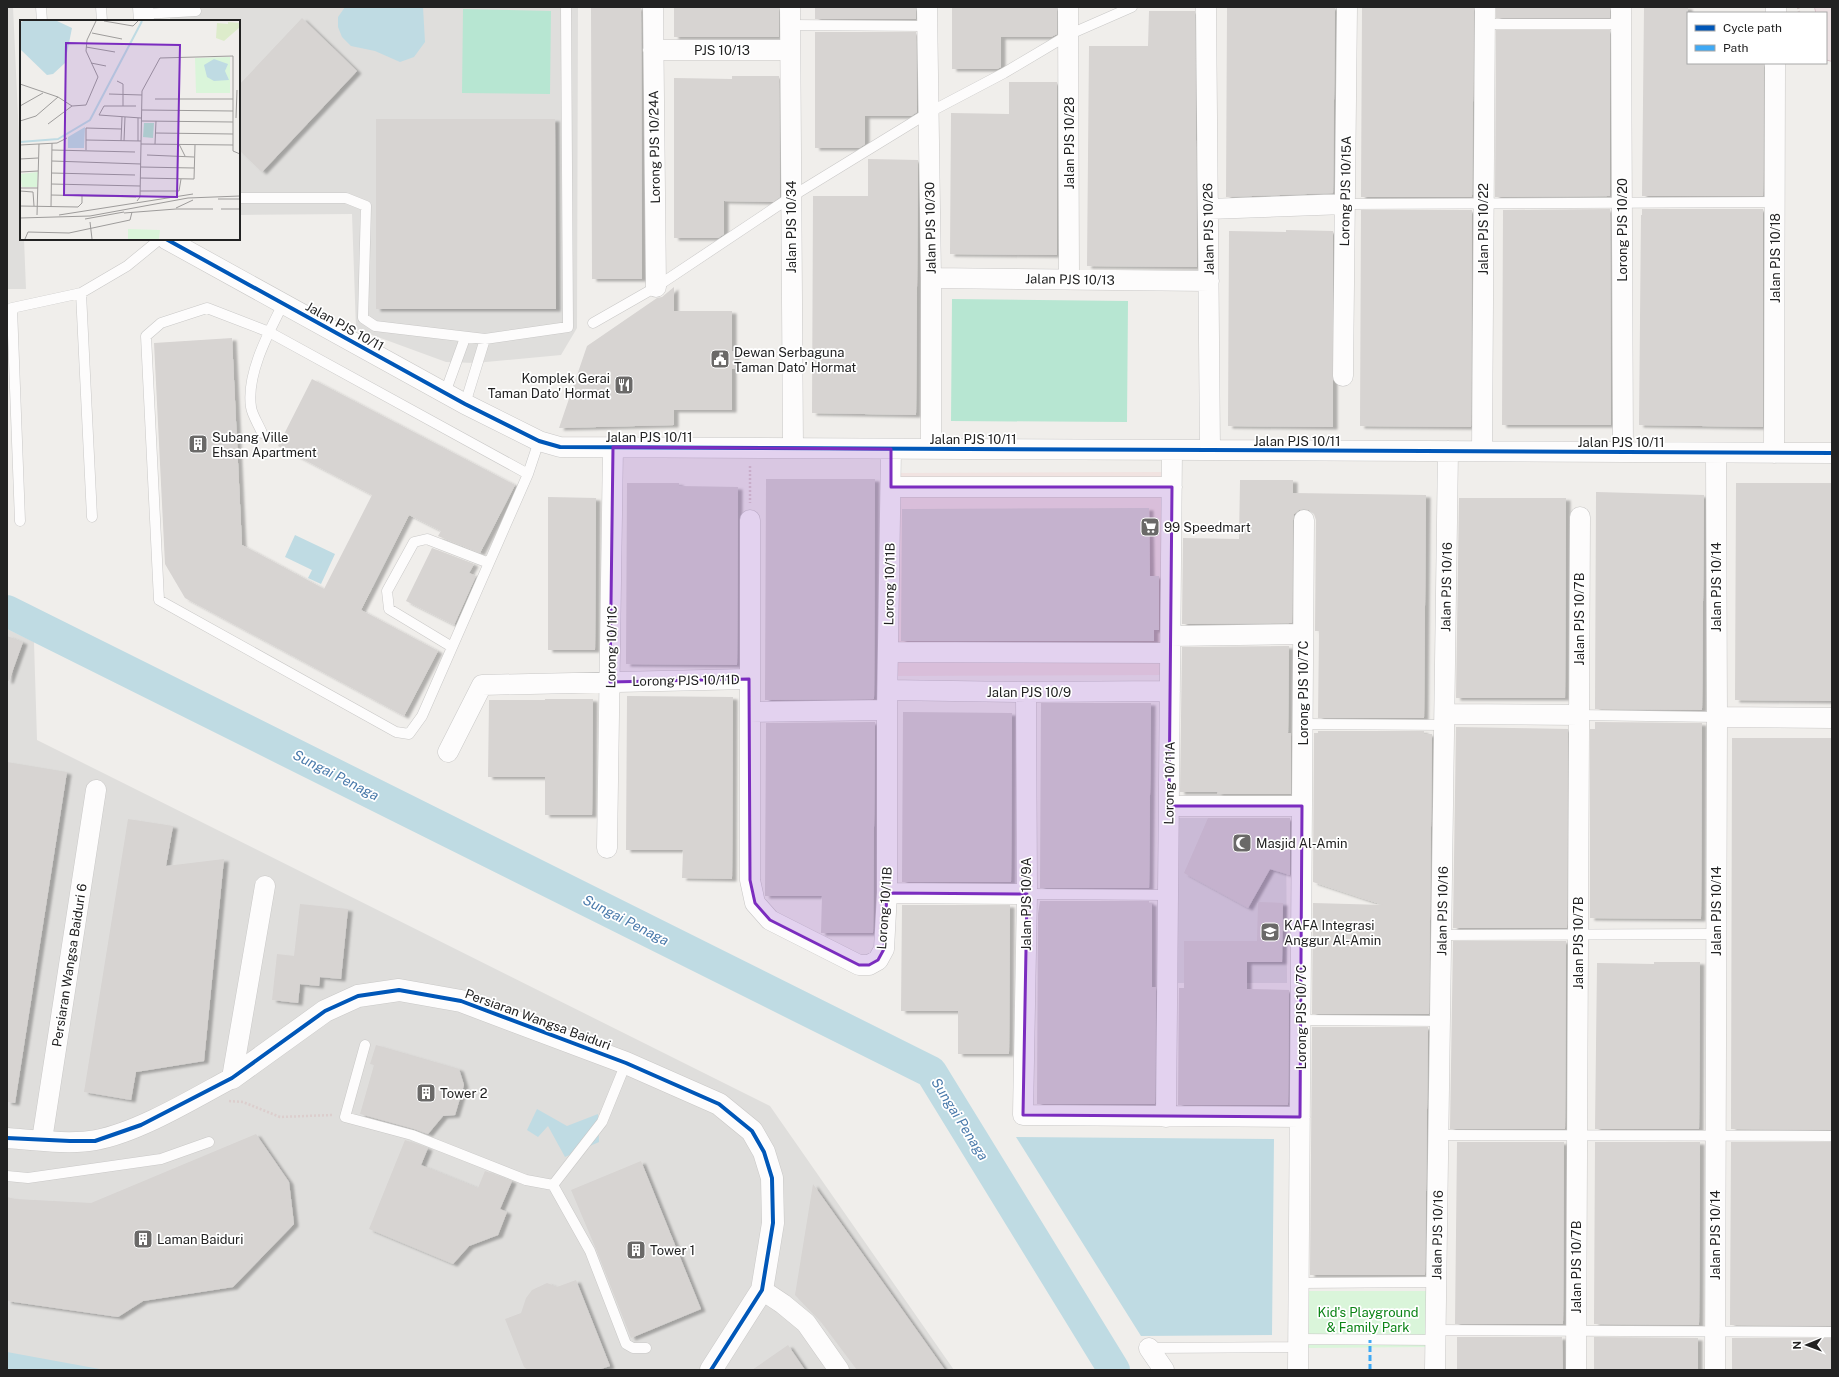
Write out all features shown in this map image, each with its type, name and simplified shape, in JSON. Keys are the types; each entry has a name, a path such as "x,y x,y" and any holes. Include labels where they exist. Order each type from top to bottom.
{"highway":[{"path":"1827,14 1832,50"}],"street":[{"name":"Lorong PJS 10/24A","path":"653,7 656,287"},
{"name":"Jalan PJS 10/28","path":"1068,7 1069,278"},
{"name":"Jalan PJS 10/26","path":"1206,7 1210,450"},
{"name":"Lorong PJS 10/15A","path":"1343,376 1347,7"},
{"name":"Lorong PJS 10/20","path":"1621,15 1623,452"},
{"name":"Jalan PJS 10/34","path":"790,16 793,448"},
{"name":"Jalan PJS 10/22","path":"1482,451 1485,16"},
{"name":"Jalan PJS 10/30","path":"927,17 931,278 930,449"},
{"name":"PJS 10/13","path":"653,50 790,50"},
{"name":"Jalan PJS 10/18","path":"1774,453 1775,64"},
{"path":"1208,209 1345,204"},
{"name":"Jalan PJS 10/11","path":"168,240 464,404 539,441 560,447 1832,453"},
{"name":"Jalan PJS 10/13","path":"931,278 1069,278 1209,281"},
{"name":"Lorong 10/11C","path":"608,848 614,447"},
{"name":"Lorong 10/11B","path":"750,520 750,880 755,904 770,920 859,965 869,965 878,960 884,949 887,893 887,710 891,449"},
{"name":"Lorong 10/11A","path":"1166,1116 1172,450"},
{"name":"Jalan PJS 10/16","path":"1435,1370 1448,451"},
{"name":"Jalan PJS 10/14","path":"1715,1370 1715,934 1717,717 1716,453"},
{"path":"891,487 1172,487"},
{"name":"Jalan PJS 10/7B","path":"1576,1370 1580,517"},
{"name":"Lorong PJS 10/7C","path":"1298,1370 1304,520"},
{"path":"888,652 1170,645 1303,634"},
{"name":"Lorong PJS 10/11D","path":"448,752 482,685 750,679"},
{"name":"Jalan PJS 10/9","path":"888,690 1026,692 1170,691"},
{"name":"Jalan PJS 10/9A","path":"1026,692 1027,894 1023,1115 1166,1116"},
{"path":"750,712 887,710"},
{"path":"1445,719 1579,715"},
{"path":"1717,717 1832,718"},
{"name":"Persiaran Wangsa Baiduri 6","path":"42,1140 96,790"},
{"path":"1169,806 1302,806"},
{"path":"232,1078 264,886"},
{"path":"887,893 1027,894"},
{"name":"Persiaran Wangsa Baiduri","path":"7,1138 42,1140 95,1140 141,1125 232,1078 325,1011 358,996 399,990 461,1001 626,1063 719,1104 752,1130 764,1152 772,1178 773,1223 762,1290 710,1370"},
{"path":"1166,1116 1300,1117"},
{"path":"762,1290 783,1304 806,1323 839,1370"},
{"path":"1149,1348 1164,1370"}],"lane":[{"path":"41,7 42,20"},
{"path":"101,7 102,20"},
{"path":"240,198 346,198 366,206 363,318 376,326 465,338 485,339 568,327 566,7"},
{"path":"593,323 656,287 791,198 928,114 1004,73 1068,35 1132,7"},
{"path":"143,14 196,9 196,20"},
{"path":"1485,16 1621,15"},
{"path":"790,16 927,17"},
{"path":"1345,204 1775,202"},
{"path":"20,521 9,309 81,293 127,266 159,240"},
{"path":"81,293 92,517"},
{"path":"262,432 251,407 252,381 269,332 283,304"},
{"path":"528,474 269,332 207,308 160,323 146,336 159,600 396,732 410,734 422,716 528,474 539,441"},
{"path":"445,393 465,338"},
{"path":"464,404 485,339"},
{"path":"452,647 389,609 387,591 414,542 427,539 489,563"},
{"path":"1579,715 1717,717"},
{"path":"1303,724 1445,719"},
{"path":"1027,894 1168,895"},
{"path":"1442,935 1715,934"},
{"path":"1301,1020 1441,1021"},
{"path":"365,1045 345,1117 412,1135 526,1180 553,1185"},
{"path":"553,1185 602,1122 626,1063"},
{"path":"1439,1135 1832,1136"},
{"path":"7,1176 28,1178 161,1159 209,1142"},
{"path":"553,1185 590,1251 626,1344 633,1348 646,1348"},
{"path":"1299,1283 1437,1282"},
{"path":"1149,1348 1298,1343 1436,1335 1576,1331 1832,1332"}],"path":[{"path":"1798,7 1799,12"},
{"path":"750,447 750,520"},
{"path":"193,1099 243,1102 280,1117 338,1115 345,1117"}],"highlighted area":[{"path":"613,447 891,449 891,487 1172,487 1169,806 1302,806 1300,1117 1023,1115 1027,894 887,893 884,949 878,960 869,965 859,965 770,920 755,903 750,880 749,679 610,682"}],"shaded area":[{"path":"7,7 13,7 20,159 20,240 24,240 26,289 7,289"},
{"path":"170,7 578,7 577,328 561,355 475,363 446,362 356,329 352,214 240,215 240,20 170,20"},
{"path":"1164,472 1165,675 892,676 891,473"},
{"path":"7,629 34,642 37,740 770,1106 954,1370 7,1370"},
{"path":"1178,818 1286,818 1287,983 1178,983"}],"green space":[{"path":"463,9 551,11 550,94 462,93"},
{"path":"952,299 1128,301 1127,422 951,421"},
{"name":"Kid's Playground & Family Park","path":"1304,1291 1431,1291 1431,1347 1305,1348"}],"water":[{"path":"345,7 423,7 425,42 414,57 400,62 375,51 351,46 342,37 338,27 338,17"},
{"path":"295,535 335,554 321,584 308,578 312,570 285,557"},
{"path":"537,1109 567,1126 598,1114 599,1142 565,1157 548,1126 538,1137 527,1130"},
{"path":"1016,1137 1274,1139 1272,1335 1141,1336"},
{"path":"7,1352 105,1370 7,1370"}],"building":[{"path":"591,7 641,7 642,279 592,279"},
{"path":"674,7 779,7 779,37 674,37"},
{"path":"815,7 916,7 916,19 815,19"},
{"path":"952,7 1057,7 1057,34 1051,37 1001,37 1001,67 997,69 952,69"},
{"path":"1227,7 1335,7 1333,193 1226,197"},
{"path":"1362,7 1474,7 1472,197 1361,197"},
{"path":"1496,7 1610,7 1610,18 1496,18"},
{"path":"1644,7 1688,7 1687,64 1764,64 1763,196 1642,196"},
{"path":"1149,11 1195,11 1197,267 1087,266 1089,46 1148,46"},
{"path":"302,18 357,71 262,172 240,151 240,84"},
{"path":"1496,30 1610,30 1610,196 1495,197"},
{"path":"815,32 916,32 917,112 911,116 865,116 865,144 859,148 815,148"},
{"path":"732,76 779,76 780,197 773,202 724,201 724,234 718,238 674,238 674,78 732,79"},
{"path":"1009,82 1057,82 1057,255 950,254 951,113 1009,114"},
{"path":"376,119 555,119 556,309 376,309"},
{"path":"868,159 918,160 916,415 812,413 813,196 868,196"},
{"path":"1610,209 1611,425 1502,425 1503,210"},
{"path":"1642,209 1763,209 1763,427 1639,425"},
{"path":"1361,210 1472,210 1471,427 1360,426"},
{"path":"1286,230 1333,231 1333,427 1228,426 1229,231 1286,232"},
{"name":"Komplek Gerai Taman Dato' Hormat","path":"674,287 674,311 732,311 732,351 735,351 735,369 732,369 732,410 674,410 674,425 559,428 587,346 657,298 662,297"},
{"name":"Subang Ville Ehsan Apartment","path":"232,338 242,545 324,589 372,495 278,446 312,379 515,485 480,553 438,536 441,531 409,515 361,610 438,651 404,716 185,598 165,564 154,343"},
{"path":"766,479 875,479 874,699 765,700"},
{"path":"1240,480 1293,480 1293,493 1426,495 1424,718 1318,718 1319,631 1315,631 1316,520 1314,514 1309,510 1299,510 1294,514 1293,520 1292,623 1182,624 1183,538 1239,539"},
{"path":"627,483 679,483 679,486 738,487 737,665 626,664"},
{"path":"1736,483 1832,483 1832,701 1735,700"},
{"path":"1596,492 1704,495 1702,710 1595,709"},
{"path":"548,497 596,498 595,650 548,650"},
{"path":"1459,498 1566,498 1565,698 1456,698"},
{"path":"1149,508 1150,576 1159,576 1159,630 1154,630 1154,641 901,641 902,509"},
{"path":"432,548 474,564 469,573 476,576 454,625 406,601"},
{"path":"7,636 23,642 9,681 7,681"},
{"path":"1289,646 1288,733 1291,733 1291,794 1217,794 1218,792 1180,792 1182,647"},
{"path":"627,696 733,697 732,879 682,878 683,850 626,850"},
{"path":"593,699 592,815 545,815 545,777 488,777 489,700"},
{"path":"1041,703 1151,703 1149,888 1040,888"},
{"path":"903,712 1012,713 1011,882 902,882"},
{"path":"875,722 873,933 821,933 822,896 765,896 766,723"},
{"path":"1595,722 1702,723 1701,919 1590,918 1590,729 1595,729"},
{"path":"1456,727 1568,729 1567,928 1453,928"},
{"path":"1318,731 1424,731 1424,734 1432,734 1429,1014 1312,1014 1313,903 1383,905 1313,882 1314,733 1318,733"},
{"path":"1732,738 1832,738 1832,1130 1731,1129"},
{"path":"7,762 67,772 15,1103 7,1102"},
{"name":"Masjid Al-Amin","path":"1208,818 1290,818 1290,875 1270,869 1248,908 1184,873"},
{"path":"128,819 173,826 166,866 224,859 204,1061 136,1072 131,1100 84,1092"},
{"path":"1040,901 1149,901 1149,903 1152,903 1152,987 1156,987 1155,1104 1037,1104 1038,914"},
{"path":"1258,902 1283,903 1282,962 1247,962 1247,989 1289,990 1288,1105 1178,1105 1179,988 1184,988 1184,941 1257,941"},
{"path":"300,904 348,909 341,979 320,977 319,986 300,984 298,1003 272,1000 277,954 294,956"},
{"path":"902,905 1010,905 1009,1054 958,1054 958,1011 901,1011"},
{"path":"1453,941 1566,941 1565,1129 1450,1129"},
{"path":"1654,962 1700,962 1699,1129 1595,1129 1597,963 1654,964"},
{"path":"1312,1027 1428,1027 1425,1275 1310,1275"},
{"name":"Tower 2","path":"376,1045 459,1069 464,1085 455,1115 443,1116 428,1134 360,1114 374,1065 370,1064"},
{"name":"Laman Baiduri","path":"256,1134 289,1182 294,1224 233,1287 143,1301 118,1317 7,1301 7,1197 15,1199 91,1203"},
{"path":"405,1140 428,1148 421,1165 478,1188 485,1171 512,1181 500,1209 507,1212 498,1235 469,1246 453,1264 369,1229"},
{"path":"1457,1142 1564,1142 1563,1324 1455,1324"},
{"path":"1595,1142 1700,1142 1699,1325 1594,1324"},
{"path":"1731,1142 1832,1142 1832,1326 1730,1325"},
{"name":"Tower 1","path":"641,1161 701,1309 631,1338 571,1190"},
{"path":"813,1184 945,1370 857,1370 821,1322 795,1295"},
{"path":"576,1280 610,1366 598,1370 528,1370 524,1367 505,1319 521,1313 526,1298 532,1290 547,1283 557,1287"},
{"path":"1457,1337 1562,1337 1563,1370 1457,1370"},
{"path":"1594,1337 1698,1338 1698,1370 1594,1370"},
{"path":"1732,1338 1832,1338 1832,1370 1732,1370"},
{"path":"788,1345 805,1370 752,1370"}],"waterway":[{"name":"Sungai Penaga","path":"7,611 931,1072 1114,1370"}],"marked path":[{"path":"1370,1340 1370,1370"}],"cycle path":[{"path":"168,240 465,404 539,441 560,447 1832,453"},
{"path":"7,1138 95,1141 141,1125 232,1078 325,1011 358,996 399,990 461,1001 626,1063 719,1104 752,1131 764,1152 772,1178 773,1223 762,1290 711,1370"}],"place":[{"name":"Dewan Serbaguna Taman Dato' Hormat","path":"720,359"},
{"name":"Komplek Gerai Taman Dato' Hormat","path":"624,385"},
{"name":"Subang Ville Ehsan Apartment","path":"198,444"},
{"name":"99 Speedmart","path":"1150,527"},
{"name":"Masjid Al-Amin","path":"1242,843"},
{"name":"KAFA Integrasi Anggur Al-Amin","path":"1270,932"},
{"name":"Tower 2","path":"426,1093"},
{"name":"Laman Baiduri","path":"143,1239"},
{"name":"Tower 1","path":"636,1250"}]}
